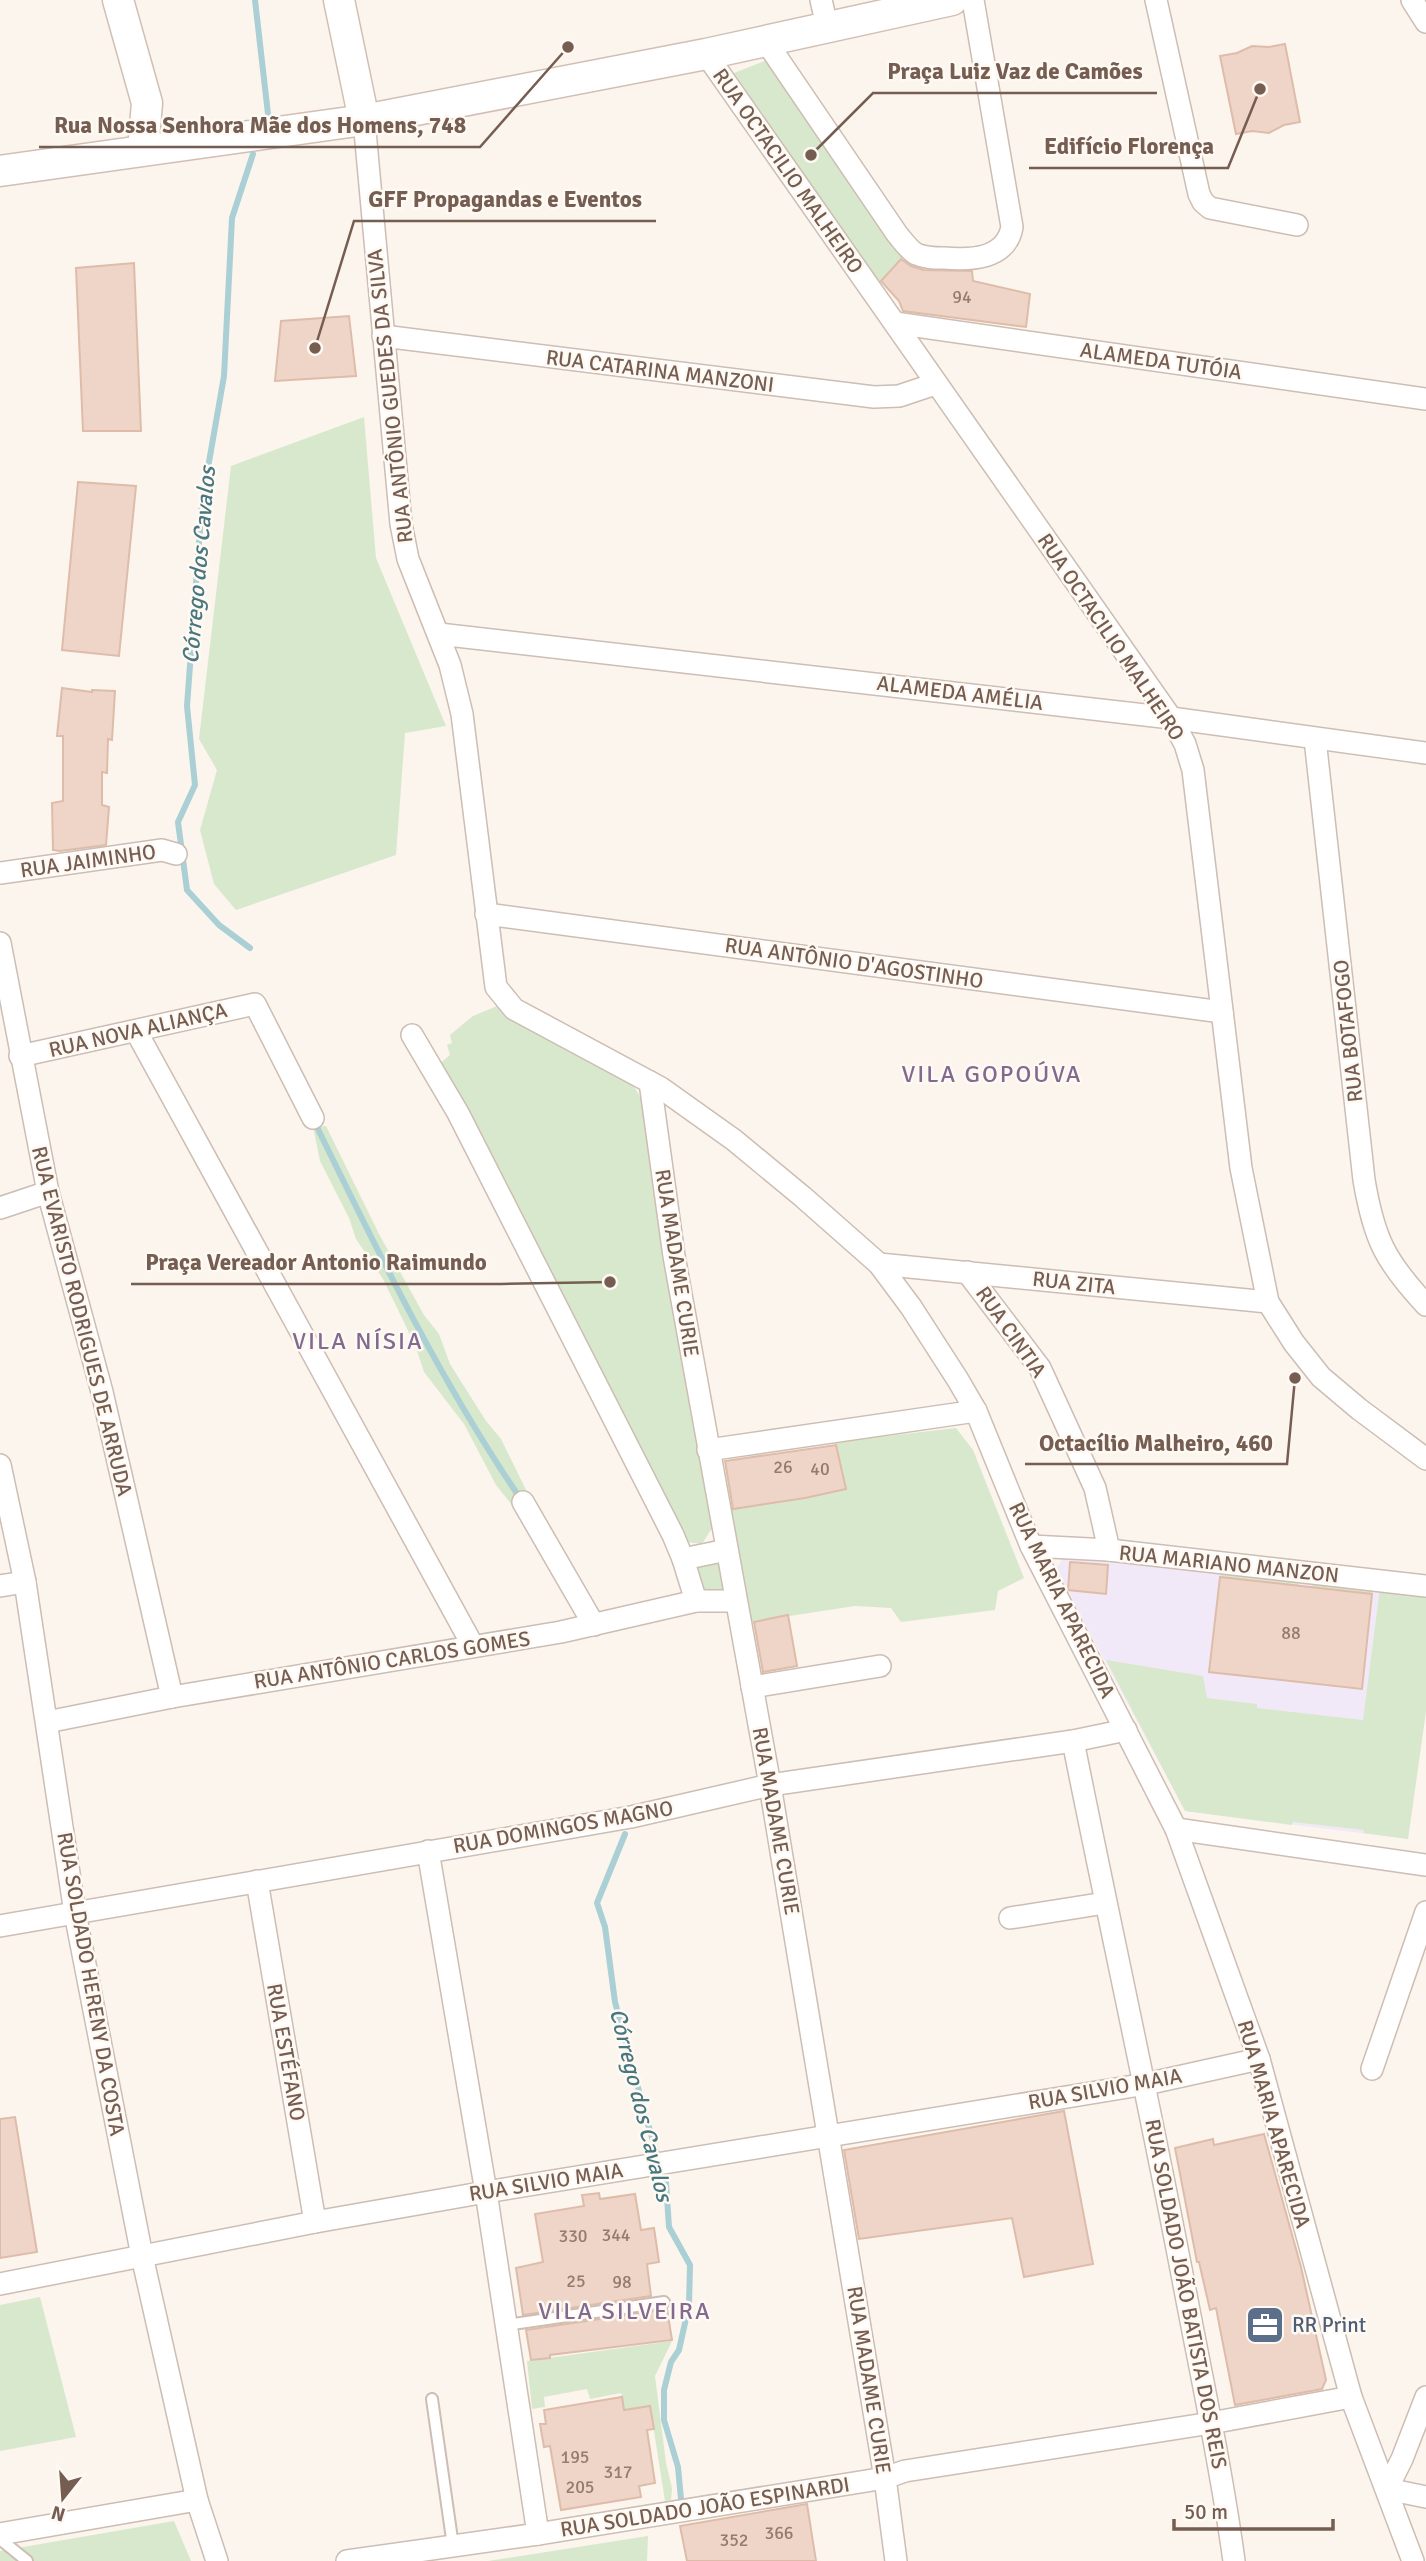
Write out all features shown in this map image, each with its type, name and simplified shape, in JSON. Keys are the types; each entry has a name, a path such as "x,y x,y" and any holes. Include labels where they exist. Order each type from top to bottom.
{"street":[{"path":"118,0 147,103 143,150"},
{"path":"339,0 364,120"},
{"path":"0,171 364,120 706,54 765,40 824,13 952,0"},
{"path":"765,40 897,234 911,250 926,257 968,260 995,252 1004,246 1012,227 973,0"},
{"path":"1156,0 1203,202 1210,208 1297,225"},
{"path":"1412,0 1426,22"},
{"name":"RUA OCTACILIO MALHEIRO","path":"706,54 1171,718 1185,744 1193,770 1241,1168 1268,1302 1294,1343 1321,1377 1426,1459"},
{"path":"147,103 184,144"},
{"name":"RUA ANTÔNIO GUEDES DA SILVA","path":"364,120 383,336 406,547 418,586 450,665 462,714 485,914"},
{"name":"ALAMEDA TUTÓIA","path":"895,323 1426,399"},
{"name":"RUA CATARINA MANZONI","path":"383,336 874,397 899,396 935,384"},
{"name":"ALAMEDA AMÉLIA","path":"439,634 1171,718 1426,753"},
{"path":"450,665 471,648 494,640"},
{"name":"RUA BOTAFOGO","path":"1315,739 1364,1180 1371,1220 1383,1250 1406,1283 1426,1305"},
{"name":"RUA JAIMINHO","path":"0,873 162,850 176,854"},
{"name":"RUA ANTÔNIO D'AGOSTINHO","path":"485,914 1222,1012"},
{"name":"RUA MARIA APARECIDA","path":"485,914 496,987 505,1000 521,1013 650,1082 734,1140 879,1264 926,1329 976,1411 1031,1546 1176,1829 1259,2059 1351,2397 1413,2561"},
{"name":"RUA EVARISTO RODRIGUES DE ARRUDA","path":"0,943 48,1192 102,1392 172,1697"},
{"name":"RUA NOVA ALIANÇA","path":"20,1056 255,1003 313,1118"},
{"path":"136,1031 473,1646"},
{"path":"412,1035 458,1113 683,1559 696,1601"},
{"name":"RUA MADAME CURIE","path":"650,1082 674,1256 771,1785 885,2478 896,2561"},
{"path":"0,1208 48,1192"},
{"name":"RUA ZITA","path":"879,1264 1268,1302"},
{"name":"RUA CINTIA","path":"967,1272 1040,1368 1095,1488 1110,1550"},
{"path":"708,1450 976,1411"},
{"name":"RUA SOLDADO HERENY DA COSTA","path":"0,1465 25,1582 75,1913 142,2256 197,2500"},
{"path":"523,1502 594,1625"},
{"name":"RUA MARIANO MANZON","path":"1031,1546 1110,1550 1426,1587"},
{"path":"683,1559 727,1550"},
{"path":"0,1586 25,1582"},
{"name":"RUA ANTÔNIO CARLOS GOMES","path":"47,1722 172,1697 594,1625 696,1601 736,1601"},
{"path":"752,1687 880,1666"},
{"name":"RUA DOMINGOS MAGNO","path":"0,1926 631,1816 771,1785 1073,1741 1126,1730"},
{"name":"RUA SOLDADO JOÃO BATISTA DOS REIS","path":"1073,1741 1105,1903 1146,2084 1211,2423 1234,2561"},
{"path":"1176,1829 1426,1865"},
{"path":"428,1851 486,2192 538,2534"},
{"name":"RUA ESTÉFANO","path":"257,1881 315,2222"},
{"path":"1010,1919 1105,1903"},
{"path":"1372,2069 1426,1912"},
{"name":"RUA SILVIO MAIA","path":"0,2284 315,2222 1146,2084 1259,2059"},
{"name":"RUA SOLDADO JOÃO ESPINARDI","path":"347,2561 538,2534 885,2478 1014,2453 1211,2423 1351,2397"},
{"path":"1426,2397 1402,2459 1387,2489 1426,2497"},
{"path":"0,2536 197,2500 216,2561"}],"lane":[{"path":"506,2325 664,2302"},
{"path":"432,2399 453,2546"},
{"path":"0,2536 27,2561"}],"shaded area":[{"path":"1065,1556 1380,1588 1426,1711 1408,1839 1185,1811 1067,1590 1057,1567"}],"green space":[{"path":"770,59 903,256 880,283 832,220 734,73"},
{"path":"364,417 376,558 446,726 405,733 396,855 236,910 214,884 200,830 217,770 199,739 231,466"},
{"path":"497,1006 508,1015 620,1074 635,1088 645,1105 712,1528 702,1544 687,1542 438,1065 450,1055 447,1045 452,1043 450,1035 473,1016"},
{"path":"326,1126 379,1234 424,1315 439,1334 450,1364 486,1421 501,1439 530,1498 523,1502 512,1505 496,1485 464,1424 424,1372 415,1345 383,1279 356,1239 349,1218 320,1161 313,1127"},
{"path":"956,1428 973,1450 1024,1578 998,1591 995,1610 901,1622 891,1608 855,1606 751,1622 724,1511 845,1489 835,1442"},
{"path":"710,1559 721,1563 725,1589 721,1593 702,1595 695,1568"},
{"path":"1221,1572 1299,1580 1298,1586 1220,1577"},
{"path":"1313,1581 1374,1588 1372,1594 1312,1587"},
{"path":"1380,1588 1426,1593 1426,1711 1408,1839 1363,1833 1364,1830 1293,1822 1292,1825 1185,1811 1106,1660 1203,1676 1207,1698 1257,1704 1257,1708 1363,1720"},
{"path":"40,2297 76,2437 0,2451 0,2305"},
{"path":"672,2341 655,2376 666,2463 672,2488 671,2500 665,2501 650,2406 624,2410 621,2393 590,2399 587,2389 544,2397 545,2407 532,2409 527,2361"},
{"path":"174,2521 191,2561 0,2561 0,2551"},
{"path":"648,2536 647,2561 488,2561"}],"building":[{"path":"1285,44 1300,122 1284,125 1269,133 1252,131 1236,134 1220,56 1237,53 1252,46"},
{"path":"901,259 924,270 972,271 973,281 1030,294 1026,327 903,311 899,301 881,281"},
{"path":"134,263 141,431 83,431 76,268"},
{"path":"349,316 356,376 275,381 281,321"},
{"path":"78,482 136,486 119,656 62,650"},
{"path":"62,688 92,692 115,691 112,740 108,739 107,773 102,772 102,805 109,807 106,845 53,850 52,803 63,801 63,736 57,736"},
{"path":"836,1445 846,1489 733,1509 725,1461"},
{"path":"1070,1562 1108,1565 1106,1594 1068,1590"},
{"path":"1220,1577 1372,1594 1362,1689 1209,1672"},
{"path":"788,1615 797,1666 763,1672 754,1622"},
{"path":"1064,2111 1093,2264 1024,2277 1012,2218 859,2239 844,2150"},
{"path":"15,2117 37,2252 0,2258 0,2119"},
{"path":"1264,2134 1301,2267 1326,2380 1322,2389 1235,2405 1216,2308 1210,2310 1197,2262 1175,2148 1213,2139 1214,2145"},
{"path":"599,2193 600,2199 635,2194 641,2230 654,2228 659,2262 647,2264 651,2296 523,2315 516,2268 543,2262 535,2214 584,2206 582,2195"},
{"path":"667,2309 672,2340 550,2355 550,2358 531,2360 526,2330"},
{"path":"622,2397 624,2410 650,2406 654,2429 647,2430 655,2483 639,2486 641,2497 561,2510 550,2446 544,2447 540,2424 546,2424 544,2410"},
{"path":"807,2504 816,2561 687,2561 680,2526"}],"waterway":[{"name":"Córrego dos Cavalos","path":"255,0 268,114"},
{"name":"Córrego dos Cavalos","path":"250,948 219,925 187,890 178,822 195,785 187,706 202,502 224,376 232,218 253,154"},
{"name":"Córrego dos Cavalos","path":"314,1121 436,1360 462,1407 520,1498"},
{"name":"Córrego dos Cavalos","path":"625,1834 597,1903 605,1927 615,2002 666,2183 669,2227 690,2265 689,2305 679,2350 671,2362 664,2390 664,2420 678,2467 681,2499"}],"place":[{"name":"Rua Nossa Senhora Mãe dos Homens, 748","path":"568,47"},
{"name":"Edifício Florença","path":"1260,89"},
{"name":"Praça Luiz Vaz de Camões","path":"811,155"},
{"name":"GFF Propagandas e Eventos","path":"315,348"},
{"name":"Praça Vereador Antonio Raimundo","path":"610,1282"},
{"name":"Octacílio Malheiro, 460","path":"1295,1378"},
{"name":"RR Print","path":"1265,2325"}],"district":[{"name":"VILA GOPOÚVA","path":"992,1074"},
{"name":"VILA NÍSIA","path":"358,1341"},
{"name":"VILA SILVEIRA","path":"625,2311"}]}
